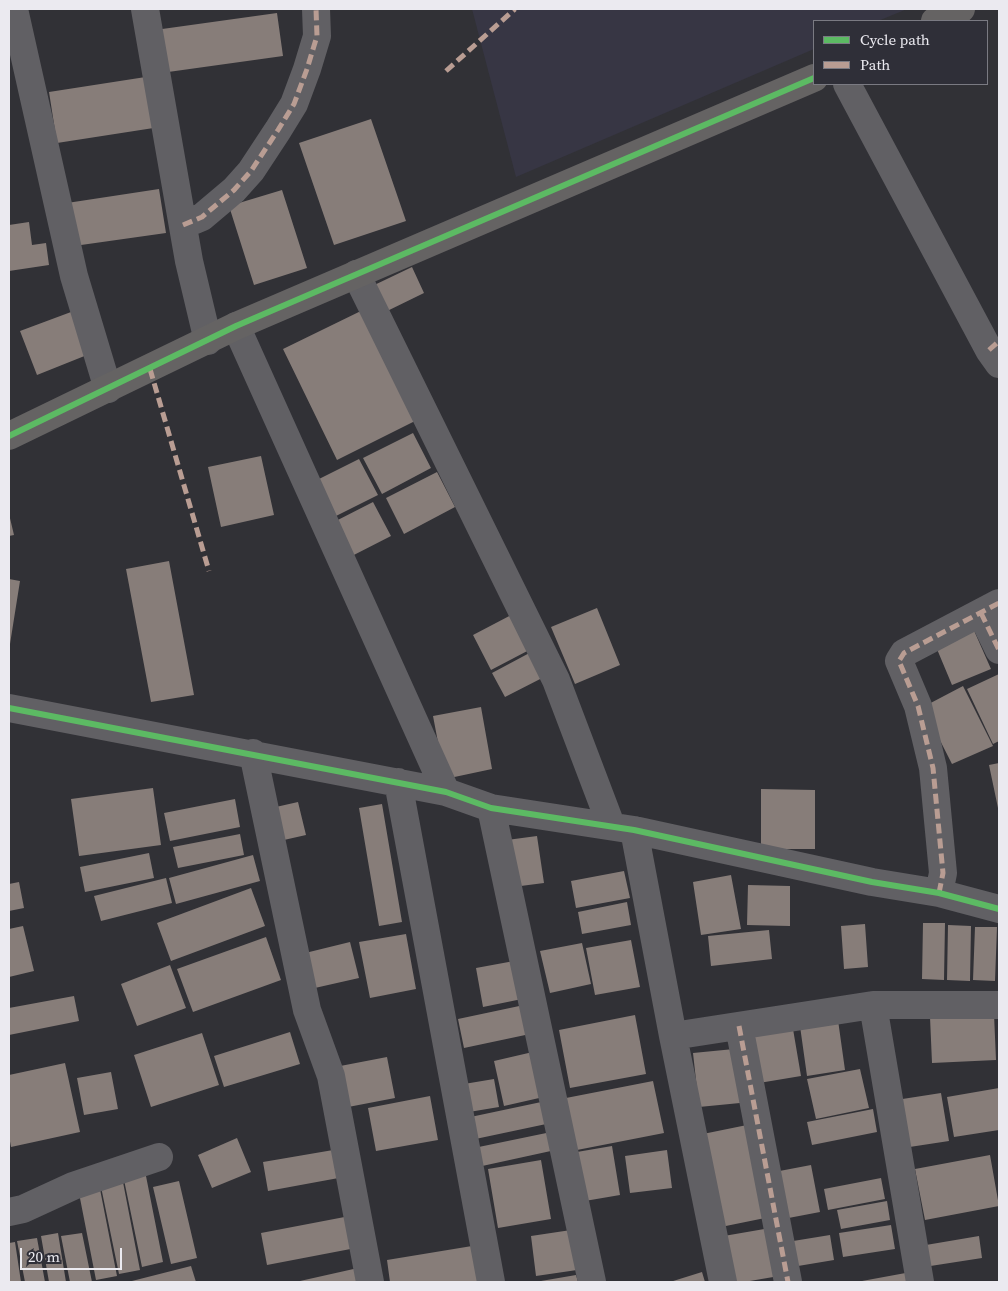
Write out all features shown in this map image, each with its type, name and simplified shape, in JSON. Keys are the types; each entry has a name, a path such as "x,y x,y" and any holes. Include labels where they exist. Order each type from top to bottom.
{"street":[{"path":"14,9 74,276 108,389"},
{"path":"145,9 183,225 208,341"},
{"path":"183,225 202,217 234,190 251,171 278,130 294,104 307,69 316,36 316,9"},
{"path":"937,20 961,9"},
{"path":"9,436 236,326 813,78"},
{"path":"849,85 996,352"},
{"path":"356,274 556,680 622,827 673,1036 724,1282"},
{"path":"236,326 446,792"},
{"path":"939,893 943,873 933,768 918,706 899,661 904,653 990,608 999,650"},
{"path":"9,708 74,722 253,753 398,782 446,792 491,808 622,827 872,882 939,893 999,909"},
{"path":"253,753 306,1010 331,1076 370,1282"},
{"path":"398,782 491,1282"},
{"path":"491,808 592,1282"},
{"path":"673,1036 873,1005 999,1005"},
{"path":"873,1005 920,1282"},
{"path":"739,1026 788,1282"},
{"path":"9,1212 24,1209 74,1186 159,1157"}],"shaded area":[{"path":"472,9 907,9 880,20 813,20 813,49 516,177"}],"building":[{"path":"277,13 283,56 161,73 155,30"},
{"path":"152,76 160,127 57,143 49,92"},
{"path":"371,119 406,221 334,245 299,143"},
{"path":"159,189 166,233 74,246 67,203"},
{"path":"282,190 307,268 254,285 229,206"},
{"path":"29,222 32,245 46,243 49,265 9,271 9,225"},
{"path":"412,267 424,293 379,315 366,289"},
{"path":"367,308 421,418 337,460 283,349"},
{"path":"71,312 87,355 37,375 20,331"},
{"path":"413,433 431,468 382,494 363,458"},
{"path":"261,456 274,515 221,527 208,467"},
{"path":"359,459 378,495 330,519 311,483"},
{"path":"437,472 455,507 404,534 386,498"},
{"path":"373,502 391,536 346,559 328,525"},
{"path":"9,514 14,535 9,536"},
{"path":"169,561 194,695 151,702 126,569"},
{"path":"9,579 20,581 10,644 9,644"},
{"path":"597,608 620,665 575,684 551,627"},
{"path":"515,613 533,648 491,670 473,635"},
{"path":"972,626 991,669 952,685 934,642"},
{"path":"535,650 548,675 505,697 492,673"},
{"path":"999,674 999,741 993,744 967,689"},
{"path":"963,686 993,746 952,764 923,707"},
{"path":"481,707 492,769 445,779 433,716"},
{"path":"999,763 999,807 998,808 989,765"},
{"path":"153,788 161,845 79,856 71,799"},
{"path":"761,789 815,790 815,849 761,849"},
{"path":"235,799 240,827 170,841 164,813"},
{"path":"298,802 306,835 275,842 267,809"},
{"path":"382,804 402,922 379,926 359,808"},
{"path":"240,834 244,855 178,868 173,847"},
{"path":"537,836 544,883 513,887 507,840"},
{"path":"149,853 154,878 85,892 80,867"},
{"path":"253,855 260,881 176,904 169,878"},
{"path":"624,871 630,898 576,908 571,881"},
{"path":"731,875 741,929 701,935 693,882"},
{"path":"166,878 172,903 101,921 94,896"},
{"path":"19,882 24,908 9,911 9,884"},
{"path":"748,885 790,886 790,926 747,925"},
{"path":"251,888 265,926 171,961 157,923"},
{"path":"627,902 631,925 582,934 578,912"},
{"path":"923,923 945,923 944,980 922,979"},
{"path":"865,924 868,967 844,969 841,926"},
{"path":"948,925 971,926 970,981 947,980"},
{"path":"23,926 34,971 9,977 9,929"},
{"path":"975,927 997,927 995,981 973,980"},
{"path":"769,930 772,959 711,966 708,936"},
{"path":"406,934 416,989 370,998 359,942"},
{"path":"266,937 281,980 193,1012 177,969"},
{"path":"631,940 640,987 595,995 586,948"},
{"path":"350,942 359,978 306,990 297,955"},
{"path":"582,943 591,984 550,993 540,951"},
{"path":"514,961 522,999 483,1007 476,968"},
{"path":"170,965 186,1008 137,1026 121,984"},
{"path":"74,996 79,1021 9,1035 9,1008"},
{"path":"524,1005 530,1034 464,1048 458,1019"},
{"path":"837,1013 845,1070 807,1076 799,1019"},
{"path":"994,1014 996,1060 932,1063 930,1017"},
{"path":"635,1015 646,1074 570,1088 559,1030"},
{"path":"793,1029 801,1076 759,1083 750,1036"},
{"path":"290,1032 300,1064 224,1087 214,1056"},
{"path":"202,1033 219,1085 151,1107 134,1055"},
{"path":"734,1049 740,1103 699,1107 693,1053"},
{"path":"537,1051 548,1096 504,1106 494,1061"},
{"path":"387,1057 395,1098 343,1108 335,1067"},
{"path":"65,1063 80,1132 11,1147 9,1136 9,1075"},
{"path":"860,1069 869,1108 816,1119 807,1079"},
{"path":"111,1072 118,1109 84,1115 77,1078"},
{"path":"494,1079 499,1107 463,1113 458,1085"},
{"path":"653,1081 664,1133 577,1150 566,1098"},
{"path":"999,1088 999,1130 954,1137 947,1097"},
{"path":"941,1093 949,1141 903,1148 896,1100"},
{"path":"430,1096 438,1140 376,1151 368,1108"},
{"path":"546,1101 551,1123 466,1141 461,1119"},
{"path":"873,1109 877,1132 812,1145 807,1122"},
{"path":"747,1125 765,1218 716,1228 698,1135"},
{"path":"556,1131 560,1149 473,1168 469,1149"},
{"path":"237,1138 251,1172 212,1188 198,1155"},
{"path":"612,1146 620,1195 579,1202 571,1153"},
{"path":"339,1149 344,1177 268,1191 263,1162"},
{"path":"667,1150 672,1188 630,1193 625,1156"},
{"path":"990,1155 999,1206 925,1220 915,1169"},
{"path":"541,1160 551,1219 498,1228 488,1169"},
{"path":"811,1165 820,1212 778,1220 769,1173"},
{"path":"145,1171 163,1262 142,1267 123,1175"},
{"path":"122,1177 140,1270 119,1274 100,1182"},
{"path":"881,1178 885,1199 828,1210 824,1189"},
{"path":"179,1181 197,1258 171,1264 153,1187"},
{"path":"99,1184 117,1276 96,1280 78,1188"},
{"path":"887,1201 890,1220 841,1229 837,1210"},
{"path":"355,1215 361,1247 267,1265 261,1233"},
{"path":"891,1225 895,1249 843,1257 839,1233"},
{"path":"776,1227 785,1275 744,1282 725,1282 718,1237"},
{"path":"571,1230 577,1270 536,1276 531,1236"},
{"path":"58,1233 66,1282 49,1282 41,1236"},
{"path":"82,1233 92,1282 70,1282 61,1236"},
{"path":"830,1235 834,1260 792,1267 787,1242"},
{"path":"979,1236 982,1258 924,1267 920,1246"},
{"path":"37,1238 45,1282 25,1282 17,1241"},
{"path":"15,1242 21,1282 9,1282 9,1243"},
{"path":"472,1246 478,1282 390,1282 387,1260"},
{"path":"191,1266 196,1282 128,1282"},
{"path":"358,1268 362,1282 300,1282 300,1281"},
{"path":"702,1272 705,1282 670,1282"},
{"path":"911,1272 913,1282 862,1282 862,1281"},
{"path":"576,1275 578,1282 541,1282 541,1281"}],"marked path":[{"path":"183,225 202,217 234,190 251,171 278,130 294,104 307,69 317,36 316,9"},
{"path":"446,71 515,9"},
{"path":"989,350 999,341"},
{"path":"150,369 209,571"},
{"path":"939,893 943,873 933,768 918,706 899,661 904,653 999,603"},
{"path":"981,613 999,650"},
{"path":"739,1026 788,1282"}],"cycle path":[{"path":"9,436 236,326 813,78"},
{"path":"9,708 446,792 491,808 634,830 872,882 939,893 999,909"}]}
